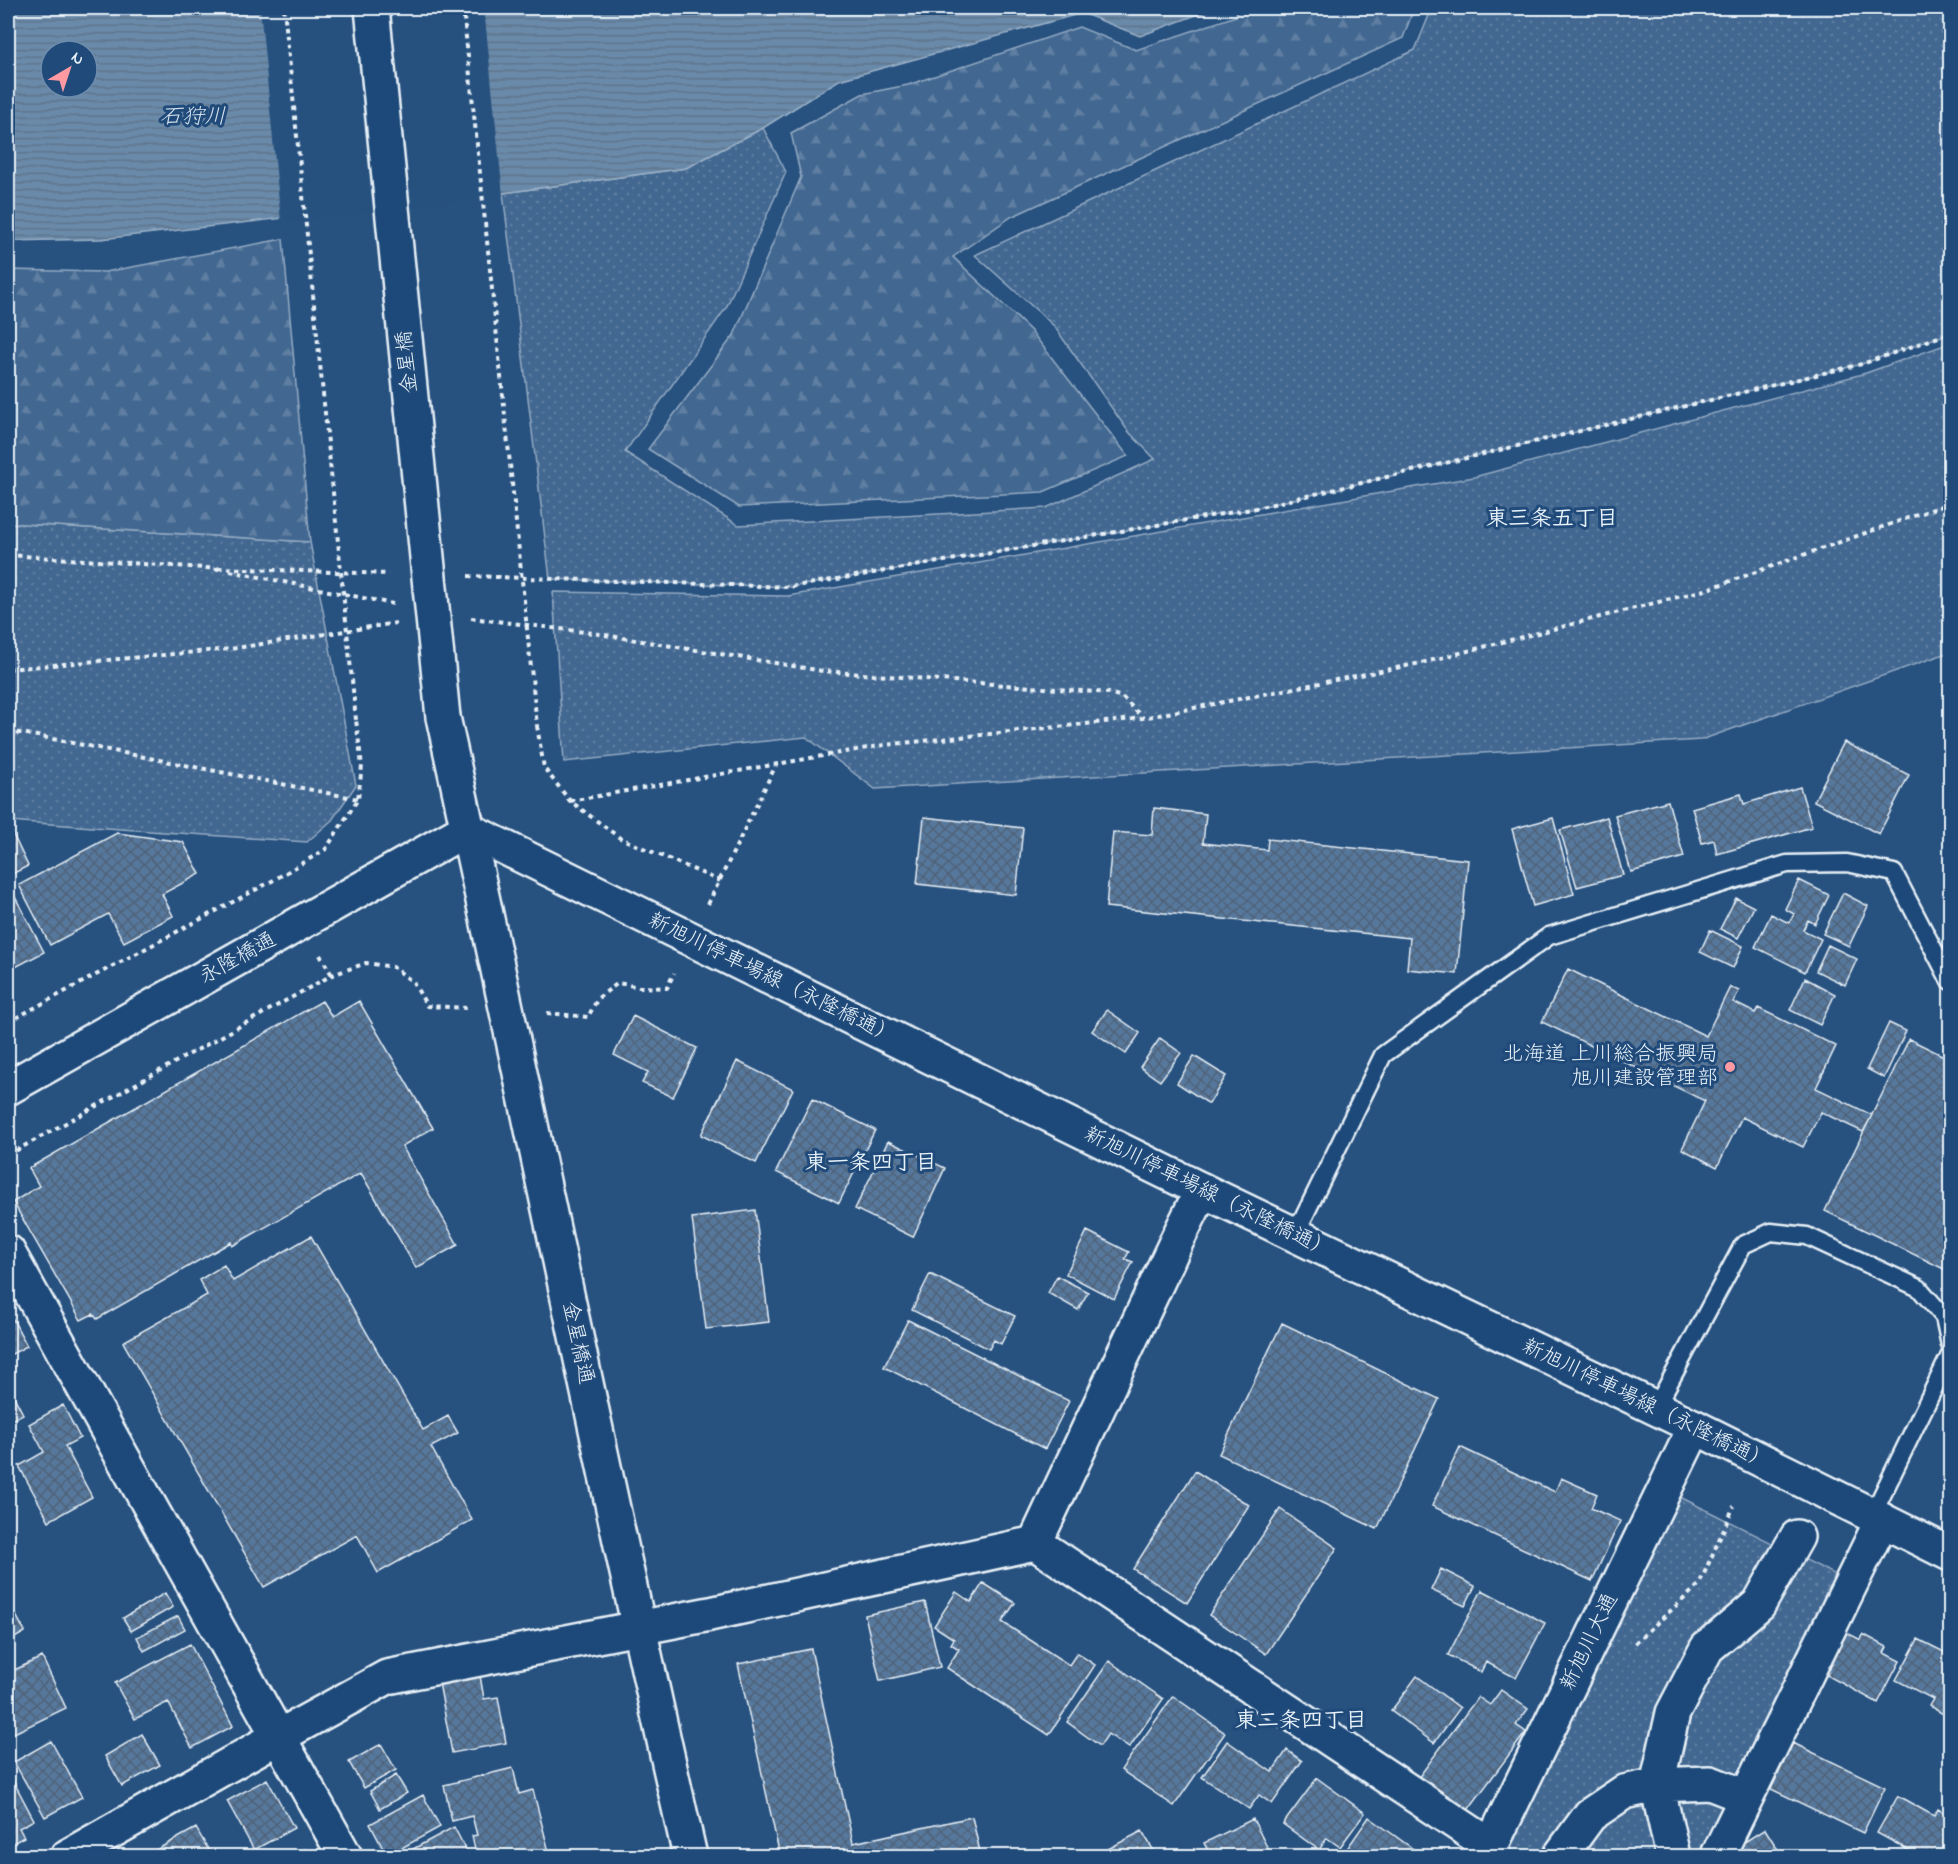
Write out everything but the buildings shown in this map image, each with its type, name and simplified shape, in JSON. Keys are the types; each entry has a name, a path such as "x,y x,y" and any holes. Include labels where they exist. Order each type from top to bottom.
{"street":[{"name":"金星橋","path":"372,8 443,717 467,829"},
{"name":"新旭川停車場線（永隆橋通）","path":"467,829 1202,1190 1695,1427 1950,1554"},
{"name":"永隆橋通","path":"8,1088 467,829"},
{"name":"金星橋通","path":"467,829 638,1628 690,1857"},
{"path":"1035,1543 1202,1190"},
{"path":"8,1252 345,1857"},
{"name":"新旭川大通","path":"1493,1851 1695,1427"},
{"path":"1719,1857 1718,1854 1877,1518"},
{"path":"1673,1857 1658,1785 1672,1713 1707,1648 1759,1604 1797,1537"},
{"path":"68,1857 387,1677 638,1628 1035,1543 1493,1851"},
{"path":"1560,1857 1590,1815 1624,1792 1658,1785 1710,1783 1746,1797"}],"lane":[{"path":"1295,1235 1383,1054 1549,936 1786,864 1846,863 1894,873 1950,981"},
{"path":"1655,1409 1743,1245 1771,1232 1807,1236 1919,1288 1944,1317 1950,1345"},
{"path":"1877,1518 1950,1355"}],"path":[{"path":"8,1022 272,881 326,849 358,799 362,766 284,8"},
{"path":"463,8 537,726 544,768 570,801 620,838 720,881"},
{"path":"467,576 790,587 1252,509 1862,364 1950,333"},
{"path":"570,801 884,746 1143,718 1421,663 1705,590 1950,503"},
{"path":"8,555 218,568 396,574"},
{"path":"218,568 401,606"},
{"path":"469,618 593,633 823,671 1109,693 1122,697 1143,718"},
{"path":"8,669 230,649 401,622"},
{"path":"8,732 358,799"},
{"path":"8,737 22,733"},
{"path":"588,1017 598,998 618,983 639,987 667,988 776,765"},
{"path":"8,1155 332,975 366,963 393,967 412,982 427,1006"}],"green space":[{"path":"1237,8 1414,8 1403,38 1011,217 953,257 1031,331 1128,456 1043,492 739,507 648,449 734,335 801,177 791,133 862,94 908,85 1079,27 1136,50 1236,16"},
{"path":"1432,8 1950,8 1950,333 1862,364 1252,509 791,587 550,579 503,193 686,168 763,128 786,172 726,308 625,452 738,525 1046,508 1155,459 1128,431 1054,326 975,255 1415,50"},
{"path":"283,239 310,542 8,523 8,270 105,272"},
{"path":"1950,343 1950,652 1701,740 875,789 806,737 564,762 553,592 788,596 1474,477 1866,373"},
{"path":"8,523 310,542 356,785 332,820 307,842 8,821"},
{"path":"1674,1494 1844,1579 1719,1856 1497,1856"}],"water":[{"name":"石狩川","path":"8,8 1215,8 1140,36 1082,13 839,80 763,128 686,168 503,193 101,239 8,241"}],"pier":[{"path":"260,8 484,8 503,196 281,222"}],"place":[{"name":"北海道 上川総合振興局 旭川建設管理部","path":"1730,1067"}],"district":[{"name":"東三条五丁目","path":"1552,520"},
{"name":"東一条四丁目","path":"871,1164"},
{"name":"東二条四丁目","path":"1301,1722"}]}
